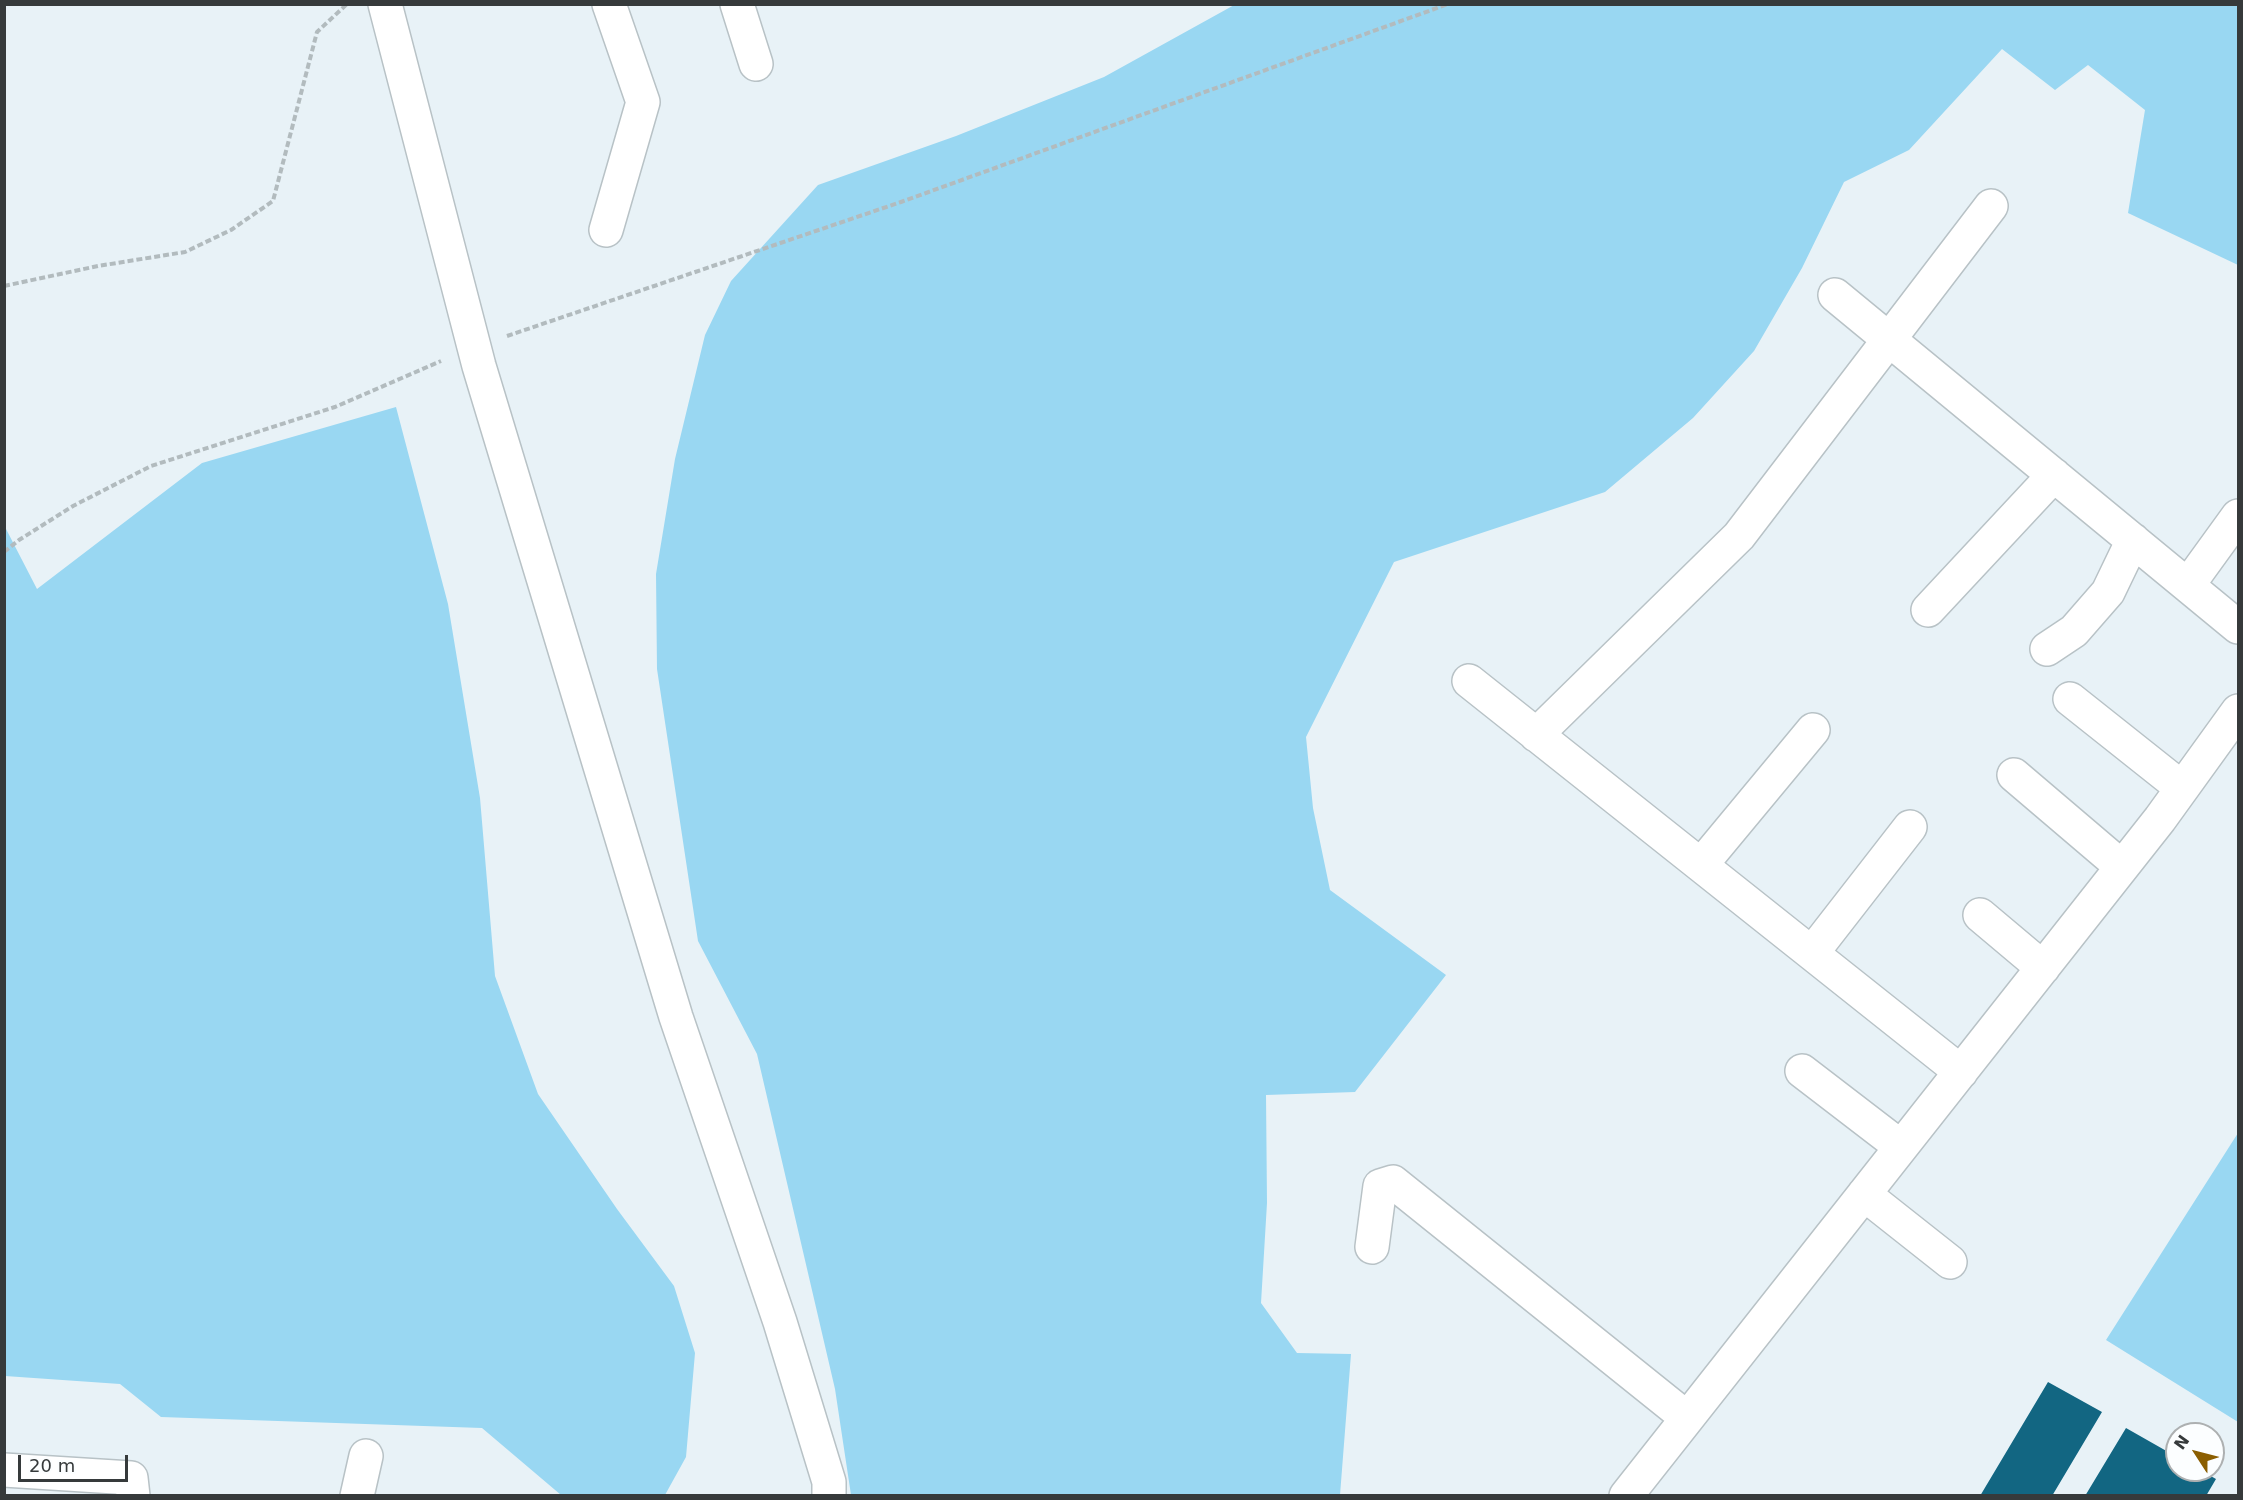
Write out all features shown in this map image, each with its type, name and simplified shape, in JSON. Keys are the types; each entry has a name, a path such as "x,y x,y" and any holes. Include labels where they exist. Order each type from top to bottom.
{"street":[{"path":"385,4 473,347 676,1017 780,1322 829,1482 829,1496"},
{"path":"606,230 643,102 609,4"},
{"path":"737,4 756,64"},
{"path":"1536,735 1739,536 1990,206"},
{"path":"1835,295 2238,627"},
{"path":"1929,610 2054,475"},
{"path":"2188,585 2238,516"},
{"path":"2047,649 2074,631 2108,592 2133,540"},
{"path":"1469,681 1960,1072"},
{"path":"2070,699 2182,788"},
{"path":"1626,1496 2122,867 2238,711"},
{"path":"1701,865 1813,730"},
{"path":"2014,775 2122,867"},
{"path":"1812,953 1910,827"},
{"path":"1980,915 2043,968"},
{"path":"1802,1071 1901,1147"},
{"path":"1372,1247 1380,1186 1393,1182 1687,1418"},
{"path":"1864,1194 1950,1262"},
{"path":"357,1496 366,1456"},
{"path":"4,1470 131,1478 133,1496"}],"path":[{"path":"4,286 98,266 185,252 231,230 273,201 317,32 347,4"},
{"path":"4,552 18,540 73,506 151,466 335,407 473,347 901,202 1448,4"}],"shaded area":[{"path":"1236,4 2238,5 2238,265 2128,213 2145,110 2088,65 2055,90 2002,49 1909,150 1844,182 1802,268 1754,351 1693,418 1605,492 1394,562 1306,737 1313,808 1330,890 1446,975 1355,1092 1266,1095 1267,1203 1261,1303 1297,1353 1351,1354 1340,1495 851,1495 835,1389 757,1054 698,941 657,669 656,574 675,459 705,335 731,281 818,185 956,136 1104,77"},
{"path":"396,407 448,604 480,798 495,976 538,1094 617,1209 674,1286 695,1353 686,1457 665,1495 561,1495 482,1428 161,1417 120,1384 5,1376 5,527 37,589 202,463"},
{"path":"2238,1133 2238,1422 2106,1340"}],"building":[{"path":"2048,1382 2102,1412 2052,1496 1980,1496"},
{"path":"2126,1428 2165,1450 2165,1482 2214,1482 2206,1496 2085,1496"}]}
